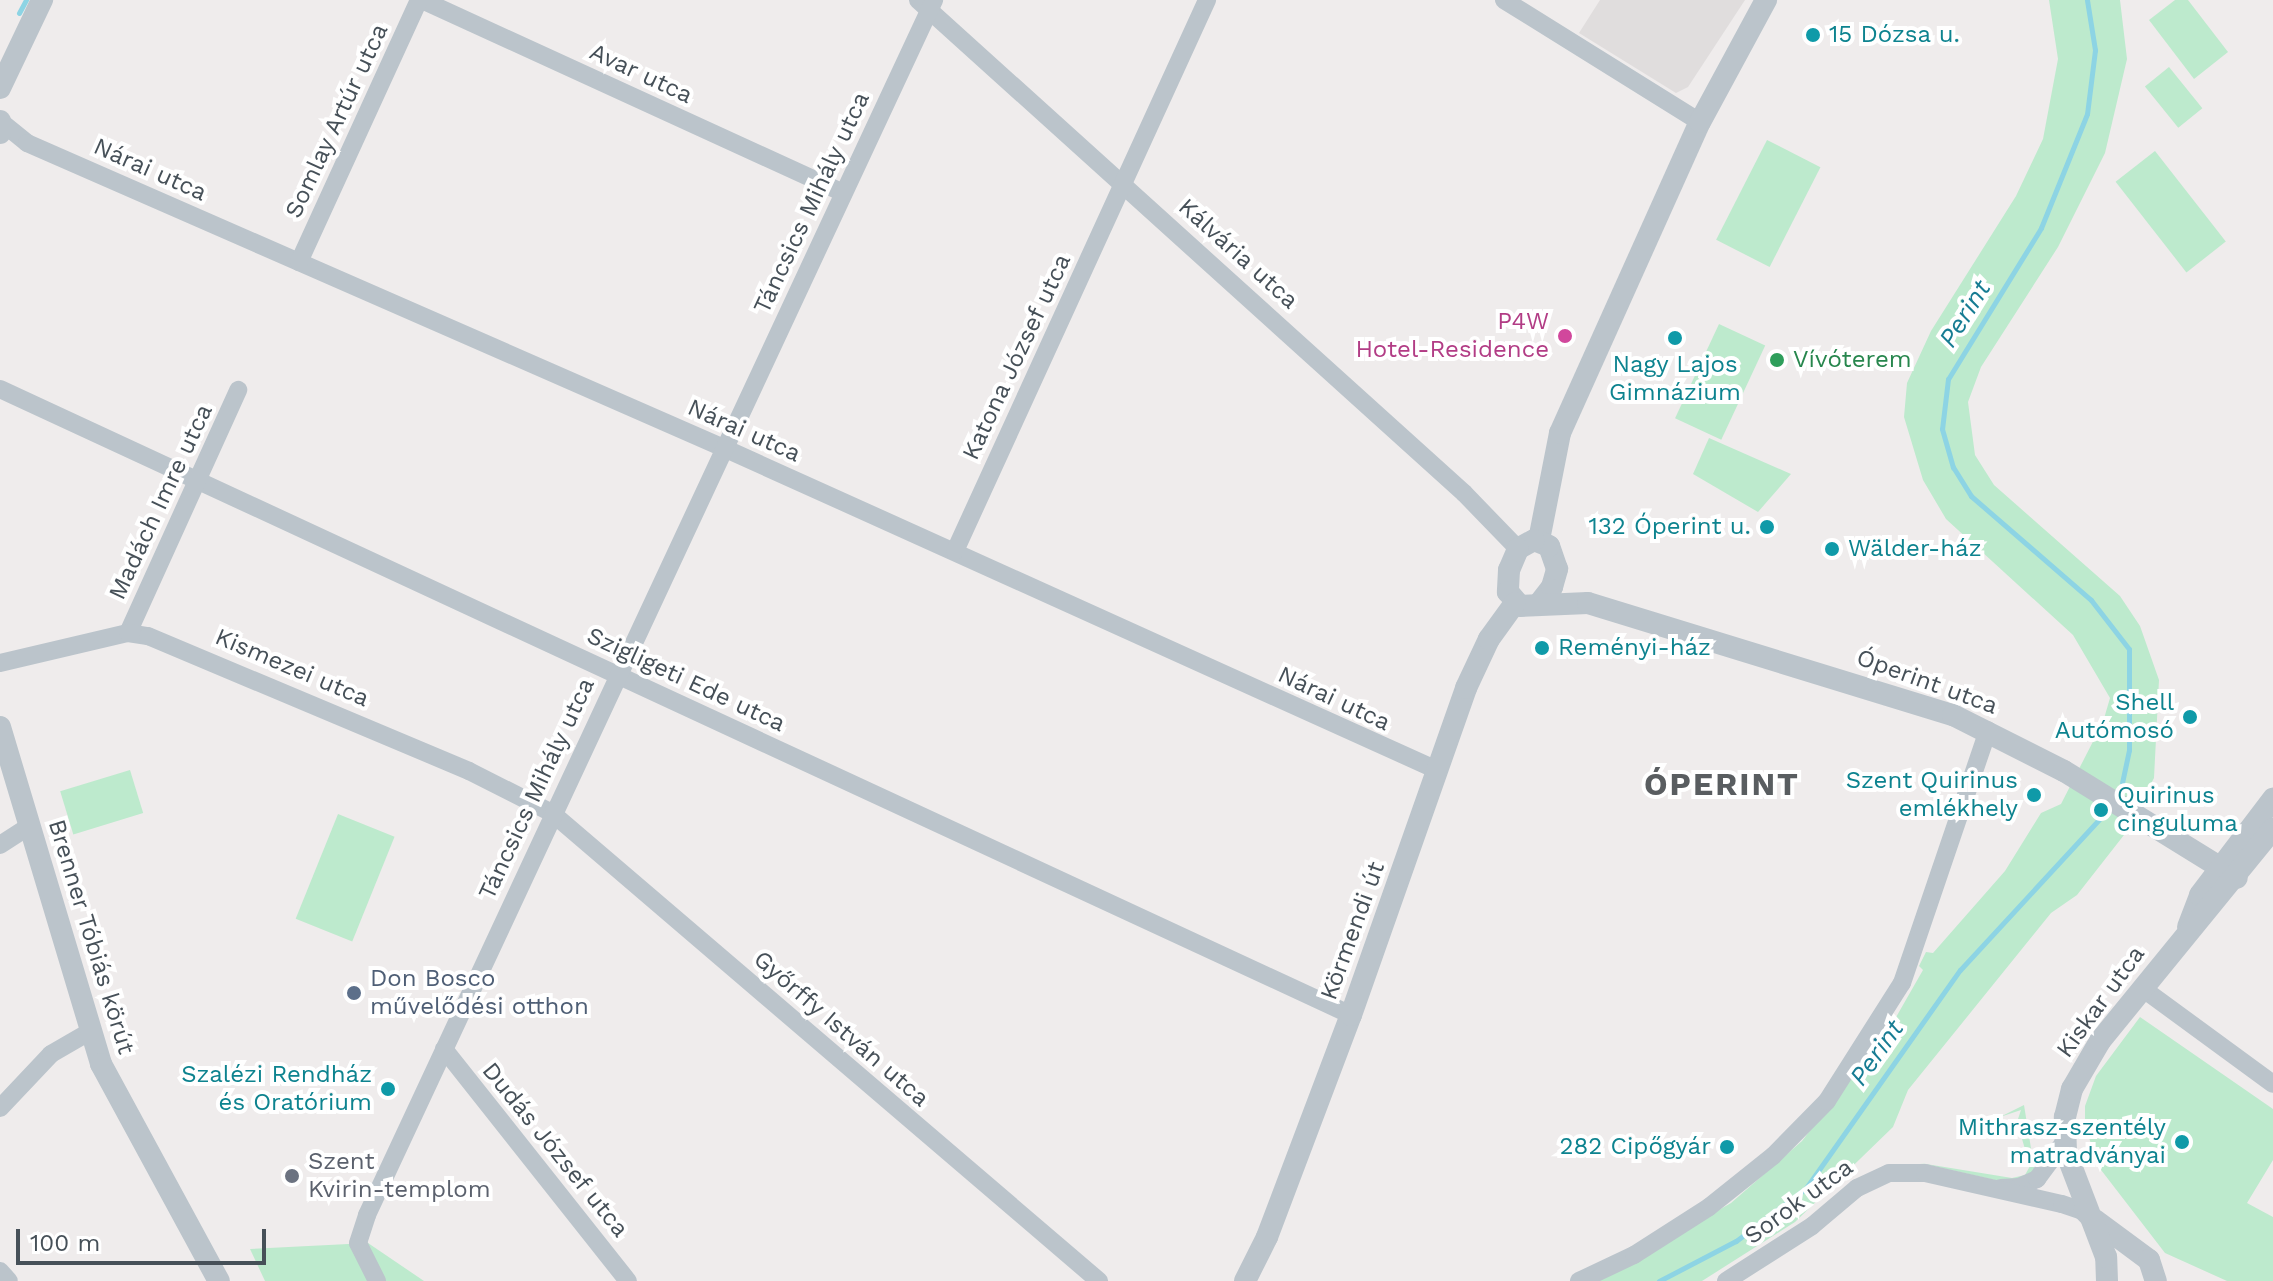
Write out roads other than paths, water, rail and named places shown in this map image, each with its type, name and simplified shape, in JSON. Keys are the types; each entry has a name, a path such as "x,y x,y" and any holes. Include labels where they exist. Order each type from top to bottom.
{"street":[{"path":"0,87 42,0"},
{"name":"Avar utca","path":"420,0 841,192"},
{"name":"Somlay Artúr utca","path":"299,262 420,0"},
{"name":"Katona József utca","path":"955,551 1207,0"},
{"path":"1504,0 1700,122"},
{"path":"1528,544 1549,546 1557,569 1552,587 1538,605 1515,603 1507,586 1528,544 1560,433 1700,122 1766,0"},
{"name":"Táncsics Mihály utca","path":"377,1281 358,1243 616,674 726,449 927,3"},
{"name":"Kálvária utca","path":"927,3 1481,508 1528,544"},
{"path":"0,121 0,133"},
{"name":"Nárai utca","path":"0,121 27,143 726,449 1437,770"},
{"name":"Nárai utca","path":"0,142 27,143"},
{"name":"Szigligeti Ede utca","path":"0,389 199,477 1351,1015"},
{"name":"Madách Imre utca","path":"128,633 238,390"},
{"name":"Óperint utca","path":"1557,569 1569,589 1588,603"},
{"name":"Körmendi út","path":"1245,1281 1267,1237 1351,1015 1479,659 1515,603"},
{"name":"Óperint utca","path":"1538,605 1588,603 1824,674 1988,730 2133,811 2230,872"},
{"name":"Kismezei utca","path":"0,663 128,633 183,647 510,789 552,813"},
{"name":"Brenner Tóbiás körút","path":"0,727 89,1032 121,1105 219,1281"},
{"path":"1579,1281 1634,1255 1709,1207 1773,1156 1827,1101 1902,983 1988,730"},
{"name":"Kiskar utca","path":"2230,872 2273,799"},
{"name":"Győrffy István utca","path":"552,813 1099,1281"},
{"path":"0,845 29,826"},
{"name":"Kiskar utca","path":"2065,1141 2067,1106 2094,1050 2184,933 2197,901 2273,829"},
{"path":"2142,988 2273,1084"},
{"path":"0,1108 51,1054 89,1032"},
{"name":"Dudás József utca","path":"444,1049 628,1281"},
{"path":"1978,1186 2008,1189 2029,1184 2045,1170 2065,1141"},
{"path":"2065,1141 2074,1181 2092,1218 2107,1277"},
{"name":"Sorok utca","path":"1726,1281 1812,1226 1866,1182 1903,1171 1978,1186"},
{"path":"1978,1186 2077,1208 2148,1265 2177,1281"},
{"path":"2107,1277 2120,1256 2148,1265"},
{"path":"0,1271 9,1281"}],"waterway":[{"path":"19,13 26,0"},
{"name":"Perint","path":"2087,0 2095,50 2087,114 2041,228 1948,379 1942,429 1953,467 1971,496 2091,600 2129,649 2129,750 2122,782"},
{"name":"Perint","path":"1659,1281 1736,1241 1806,1188 1960,970 2103,815"}],"place":[{"name":"15 Dózsa u.","path":"1813,35"},
{"name":"P4W Hotel-Residence","path":"1565,336"},
{"name":"Nagy Lajos Gimnázium","path":"1675,338"},
{"name":"Vívóterem","path":"1777,360"},
{"name":"132 Óperint u.","path":"1767,527"},
{"name":"Wälder-ház","path":"1832,549"},
{"name":"Reményi-ház","path":"1542,648"},
{"name":"Shell Autómosó","path":"2190,717"},
{"name":"Szent Quirinus emlékhely","path":"2034,795"},
{"name":"Quirinus cinguluma","path":"2101,810"},
{"name":"Don Bosco művelődési otthon","path":"354,993"},
{"name":"Szalézi Rendház és Oratórium","path":"388,1089"},
{"name":"Mithrasz-szentély matradványai","path":"2182,1142"},
{"name":"282 Cipőgyár","path":"1727,1147"},
{"name":"Szent Kvirin-templom","path":"292,1176"}],"district":[{"name":"ÓPERINT","path":"1722,784"}]}
